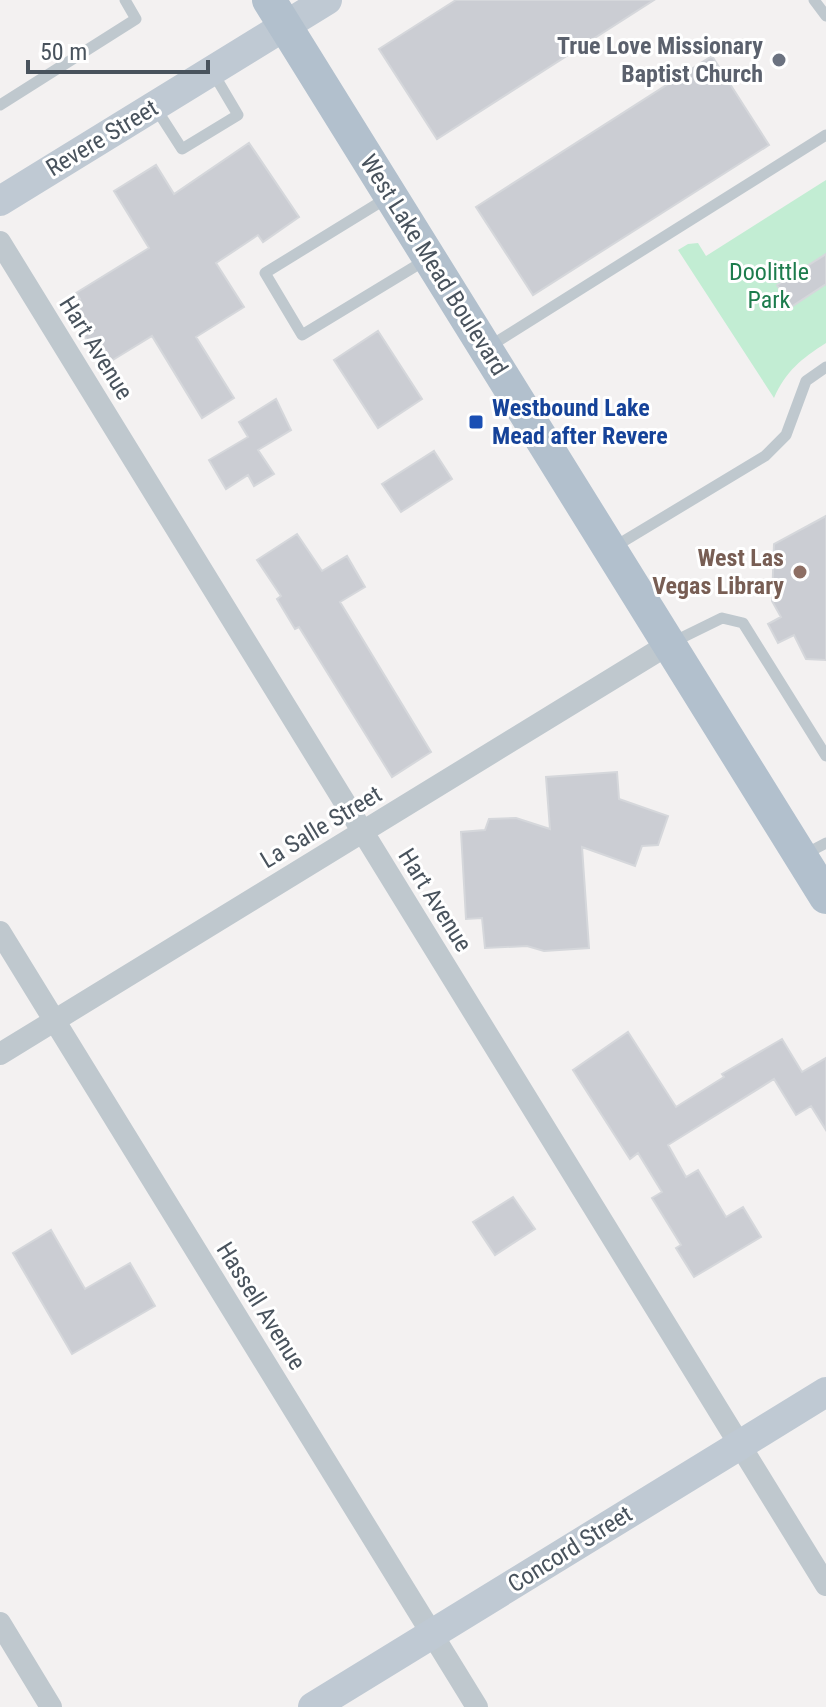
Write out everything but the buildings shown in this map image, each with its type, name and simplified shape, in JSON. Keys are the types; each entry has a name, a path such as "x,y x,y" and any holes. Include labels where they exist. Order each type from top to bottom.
{"main road":[{"name":"West Lake Mead Boulevard","path":"278,13 669,644 813,850 826,897"}],"street":[{"name":"Revere Street","path":"0,201 212,71 278,13 327,0"},
{"name":"Hart Avenue","path":"0,242 826,1585"},
{"name":"La Salle Street","path":"0,1054 669,644"},
{"name":"Hassell Avenue","path":"0,932 477,1707"},
{"name":"Concord Street","path":"313,1707 826,1392"},
{"path":"0,1623 51,1707"}],"lane":[{"path":"0,105 136,19 125,0"},
{"path":"814,0 826,16"},
{"path":"154,106 182,149 238,115 212,71"},
{"path":"486,349 826,135"},
{"path":"391,196 265,273 302,335 429,258"},
{"path":"610,549 765,456 786,435 806,381 826,367"},
{"path":"669,644 722,618 743,623 826,756"}],"green space":[{"name":"Doolittle Park","path":"826,180 826,343 795,366 774,398 678,250 698,243 706,256"}],"place":[{"name":"True Love Missionary Baptist Church","path":"779,60"},
{"name":"Westbound Lake Mead after Revere","path":"476,422"},
{"name":"West Las Vegas Library","path":"800,572"}]}
